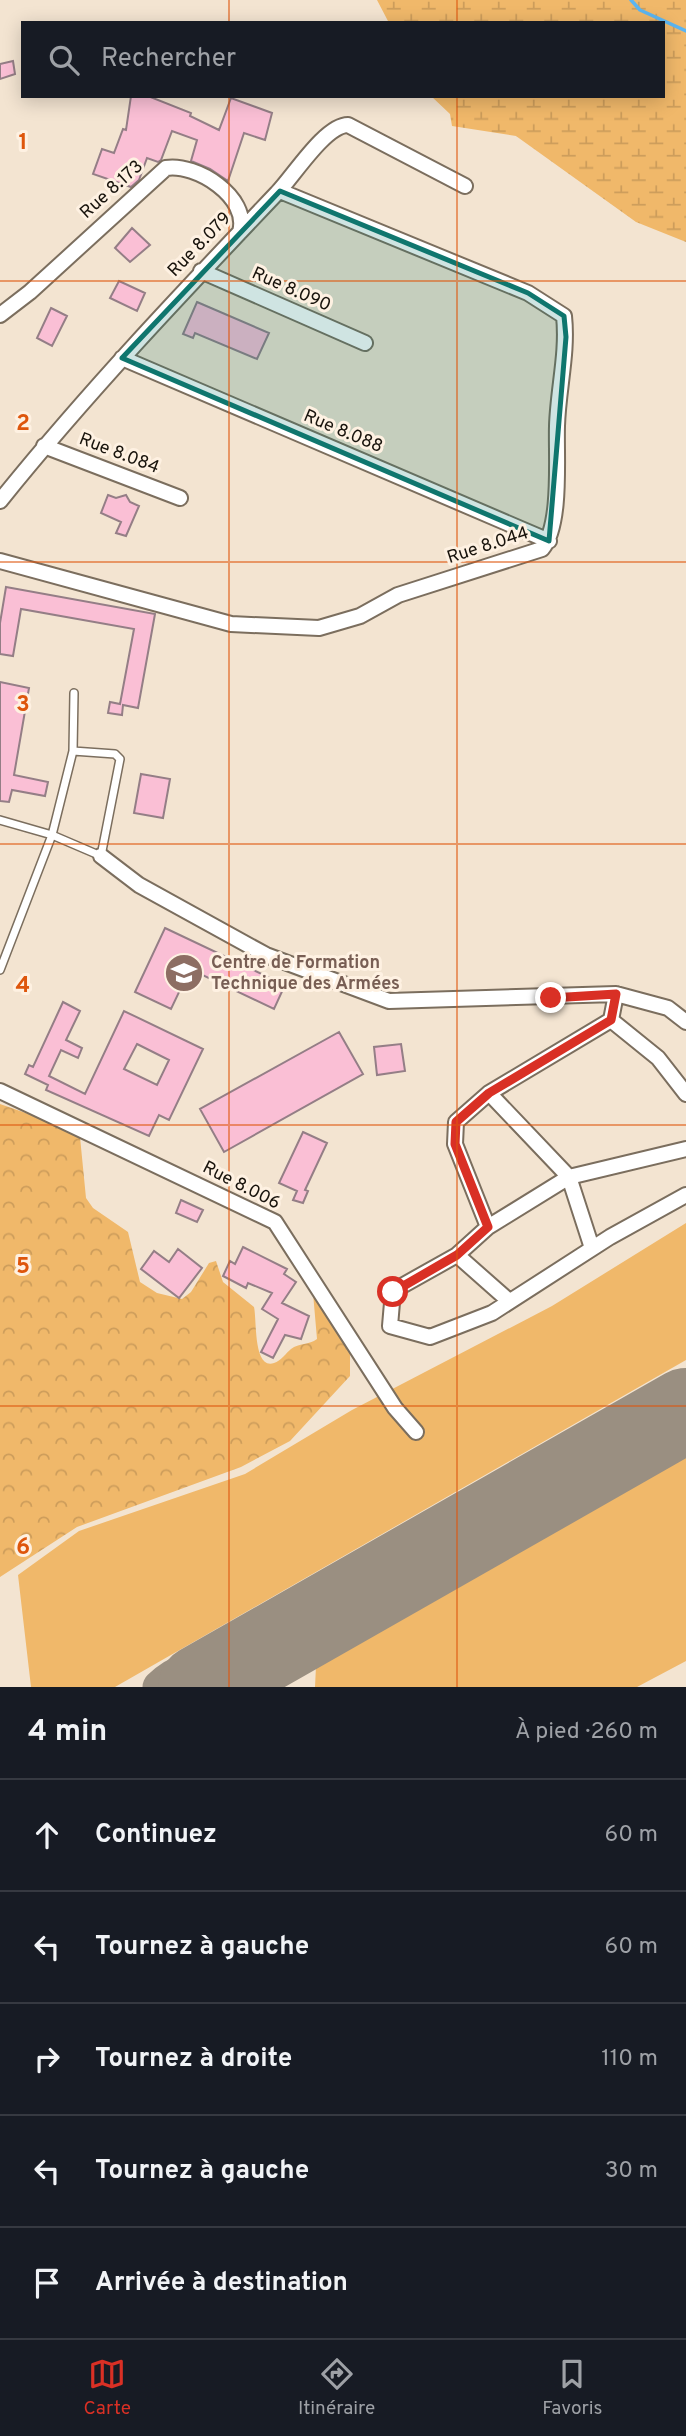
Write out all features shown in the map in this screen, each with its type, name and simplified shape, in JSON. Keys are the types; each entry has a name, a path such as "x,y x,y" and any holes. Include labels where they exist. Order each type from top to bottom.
{"street":[{"name":"Rue 8.079","path":"0,501 5,486 201,271 280,191 324,138 341,125 348,125 465,186"},
{"name":"Rue 8.173","path":"0,315 30,292 166,168 176,166 226,191 239,208 243,220 240,232"},
{"name":"Rue 8.044","path":"0,561 230,624 319,628 360,616 398,595 542,549 549,541 566,337 564,316 528,293 280,191"},
{"name":"Rue 8.090","path":"201,271 365,343"},
{"name":"Rue 8.088","path":"122,358 549,541"},
{"name":"Rue 8.084","path":"44,446 180,498"},
{"path":"102,856 139,884 266,955 389,1001 616,994 668,1008 686,1022"},
{"path":"488,1227 455,1144 456,1122 489,1093 611,1020 616,994"},
{"path":"611,1020 659,1058 686,1094"},
{"name":"Rue 8.006","path":"0,1091 275,1222 395,1408 416,1432"},
{"path":"489,1093 569,1177 592,1248"},
{"path":"686,1149 569,1177 488,1227 457,1255 393,1292 390,1326 430,1337 492,1313 592,1248 686,1195"},
{"path":"457,1255 509,1301"}],"lane":[{"path":"0,970 52,835 73,751 74,693"},
{"path":"0,820 52,835 102,856 120,760 115,754 73,751"}],"highlighted area":[{"path":"280,191 528,293 564,316 566,337 549,541 122,358"}],"green space":[{"path":"377,0 686,0 686,242 636,222 516,136 452,126 450,114 433,98 665,98 665,21 388,21"},
{"path":"0,1104 43,1119 80,1137 86,1198 93,1208 128,1232 140,1282 157,1293 182,1299 191,1292 209,1263 216,1261 223,1282 254,1307 259,1352 267,1363 277,1362 294,1347 317,1339 313,1293 350,1338 350,1376 290,1441 241,1467 77,1527 0,1577"},
{"path":"686,1223 686,1360 115,1687 31,1687 18,1575 79,1531 245,1474 352,1410 552,1306"},
{"path":"686,1452 686,1661 637,1687 315,1687 316,1666 324,1659"}],"building":[{"path":"13,61 15,74 0,79 0,64"},
{"path":"131,98 153,98 191,113 190,116 219,130 231,98 272,113 265,140 244,133 228,181 191,161 197,140 172,131 161,160 158,162 147,158 139,180 131,187 93,174 102,149 114,153 123,129 126,130"},
{"path":"132,228 150,245 130,262 115,248"},
{"path":"119,281 145,293 137,311 110,298"},
{"path":"197,302 269,333 257,359 195,333 193,338 183,334"},
{"path":"51,308 67,316 52,346 37,338"},
{"path":"108,495 116,498 126,495 130,502 139,506 126,536 116,533 121,522 101,513"},
{"path":"6,587 155,614 138,708 123,705 122,715 108,713 110,702 120,704 134,629 21,609 13,656 0,654 0,623"},
{"path":"0,682 29,688 14,775 48,782 45,796 12,790 9,802 0,801"},
{"path":"141,774 170,779 163,818 134,813"},
{"path":"165,928 285,985 274,1009 190,969 171,1009 135,992"},
{"path":"63,1002 80,1011 66,1040 82,1048 78,1058 61,1050 49,1076 85,1094 124,1011 203,1049 169,1120 159,1115 149,1136 46,1090 48,1085 25,1074 29,1065 33,1067","holes":["137,1044 169,1060 157,1085 124,1069"]},
{"path":"339,1032 363,1074 224,1152 200,1109"},
{"path":"401,1044 405,1071 377,1075 374,1047"},
{"path":"303,1132 327,1143 305,1190 308,1191 303,1203 293,1200 297,1191 279,1183"},
{"path":"181,1200 203,1210 197,1222 176,1213"},
{"path":"243,1247 287,1269 284,1274 296,1282 282,1303 309,1316 301,1339 285,1335 273,1358 261,1352 278,1319 262,1309 272,1293 248,1283 246,1288 223,1276 230,1261 235,1264"},
{"path":"178,1249 202,1268 179,1298 141,1269 154,1251 169,1262"}],"waterway":[{"path":"631,0 640,10 664,21"},
{"path":"665,21 686,31"}],"taxiway":[{"path":"237,1687 252,1664 270,1648"},
{"path":"159,1687 178,1673 188,1670 240,1665"}],"runway":[{"path":"200,1687 686,1410"}],"place":[{"name":"Centre de Formation Technique des Armées","path":"184,973"}],"route":[{"path":"393,1292 457,1255 488,1227 455,1144 456,1122 489,1093 611,1020 616,994 551,998"}]}
